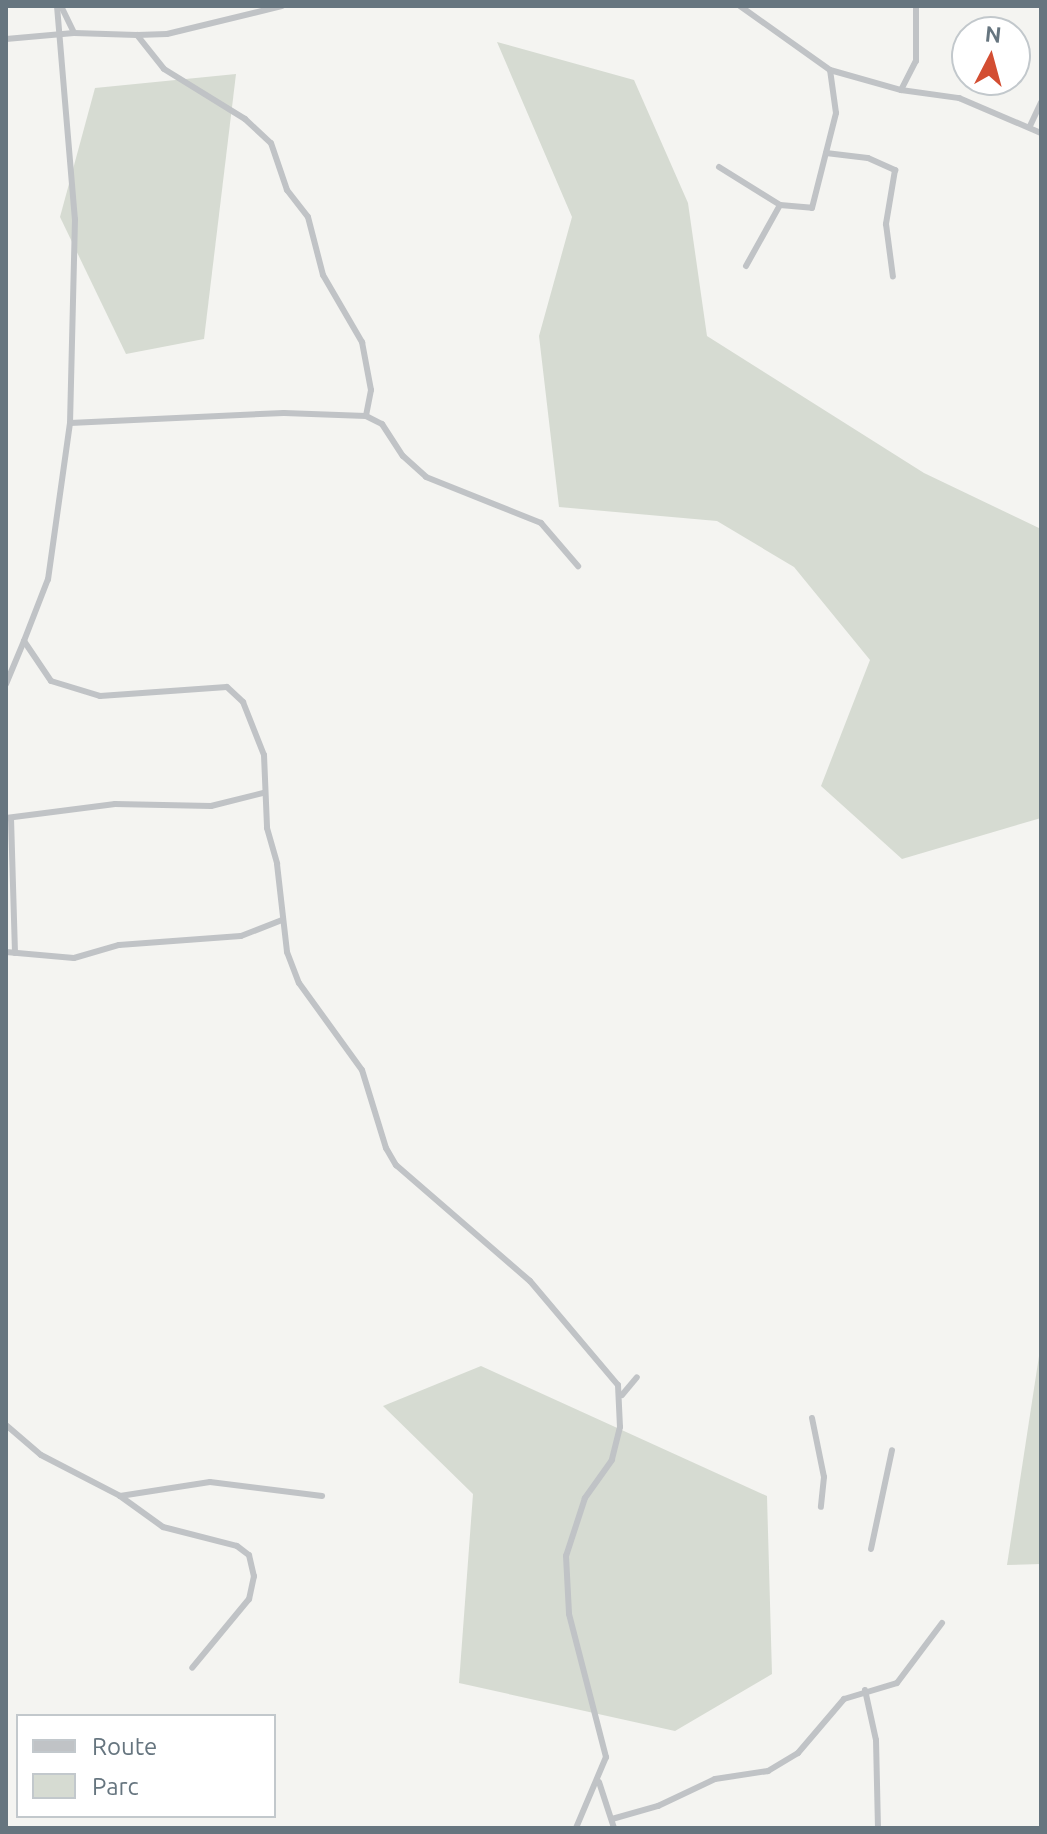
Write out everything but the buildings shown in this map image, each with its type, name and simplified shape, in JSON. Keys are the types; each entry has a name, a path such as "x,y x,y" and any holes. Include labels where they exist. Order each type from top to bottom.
{"street":[{"path":"6,684 48,579 70,423 75,219 58,32 59,6"},
{"path":"59,6 74,33"},
{"path":"6,39 58,32 167,34 282,6"},
{"path":"740,6 830,70 901,90 959,98 1041,133"},
{"path":"901,90 916,61 916,6"},
{"path":"137,35 164,69 245,119 271,143 287,190 308,217 323,275 362,342 371,390 366,416"},
{"path":"719,167 780,205 812,208 836,113 830,70"},
{"path":"1030,126 1041,102"},
{"path":"826,153 868,158 895,170 886,224 893,277"},
{"path":"746,266 780,205"},
{"path":"70,423 284,413 366,416 382,424 403,456 426,477 541,523 578,566"},
{"path":"24,641 51,681 100,696 227,687 243,702 259,736 263,793 282,920 299,983 362,1070 396,1165 530,1281 580,1335 622,1395"},
{"path":"15,953 8,818 115,804 211,806 263,793"},
{"path":"6,952 74,958 119,945 241,936 282,920"},
{"path":"576,1828 599,1782 606,1757 605,1741 569,1614 566,1556 585,1498 612,1460 622,1395 637,1377"},
{"path":"812,1418 824,1477 821,1507"},
{"path":"6,1425 53,1462 120,1496 163,1527 237,1546 253,1563 249,1599 192,1668"},
{"path":"871,1549 892,1450"},
{"path":"120,1496 210,1482 322,1496"},
{"path":"612,1819 658,1806 715,1779 768,1771 798,1753 844,1699 865,1690 897,1683 942,1623"},
{"path":"865,1690 876,1740 878,1828"},
{"path":"599,1782 614,1828"}],"green space":[{"path":"497,42 634,80 688,203 707,336 924,473 1041,529 1041,818 902,859 821,786 870,660 794,567 717,521 559,507 539,336 572,217"},
{"path":"236,74 204,339 126,354 60,217 95,88"},
{"path":"1041,1343 1041,1564 1007,1565"},
{"path":"481,1366 767,1496 772,1674 675,1731 459,1683 473,1494 383,1406"}]}
